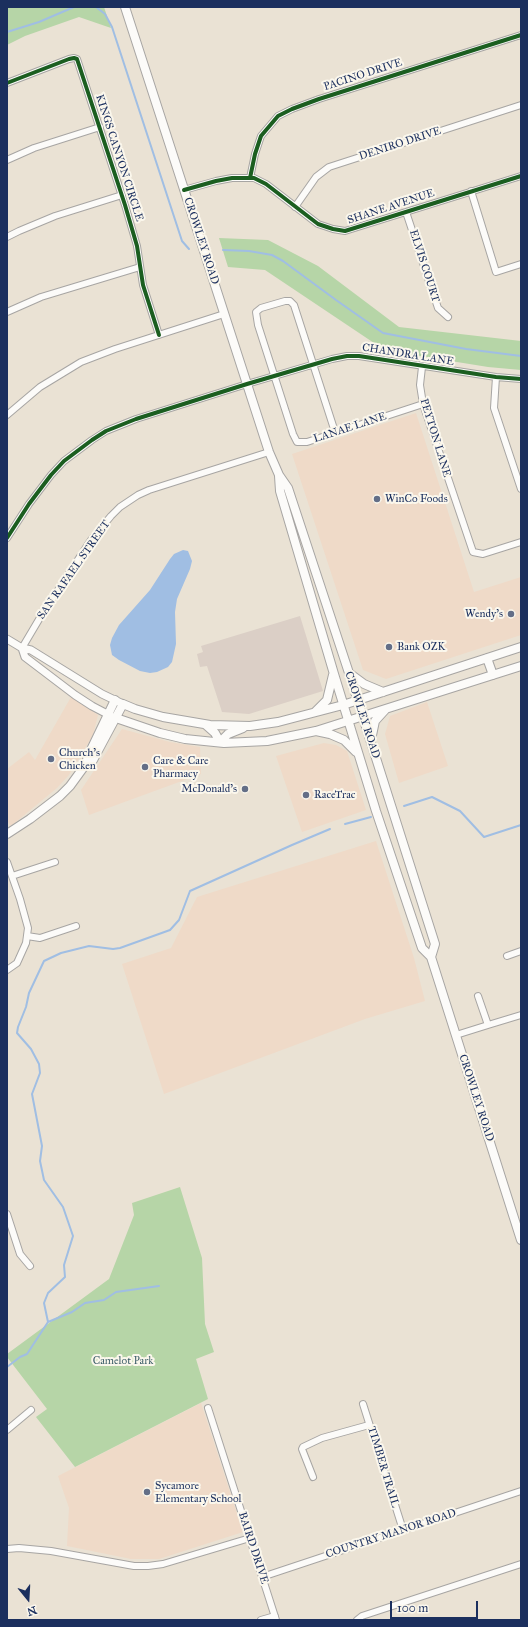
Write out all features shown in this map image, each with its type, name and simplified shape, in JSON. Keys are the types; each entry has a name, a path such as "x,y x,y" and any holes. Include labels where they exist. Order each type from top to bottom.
{"main road":[{"name":"CROWLEY ROAD","path":"125,7 269,452 279,475 288,488 371,741 435,944 431,957"},
{"name":"CROWLEY ROAD","path":"279,475 280,491 359,756 422,948 431,957 521,1240"},
{"path":"285,508 292,519 306,557 313,565"},
{"path":"7,834 30,819 60,796 70,786 86,764 93,760 119,702 135,709 163,717 205,724 250,726 278,722 313,714 521,647"},
{"path":"487,658 493,675"},
{"path":"112,716 160,733 185,739 247,743 267,741 316,731 521,666"},
{"path":"349,673 364,684 383,692"},
{"path":"313,714 327,700 334,674"},
{"path":"371,741 375,721 386,709"},
{"path":"205,724 215,733 220,742"},
{"path":"220,742 228,734 250,726"},
{"path":"316,731 330,734 344,740 359,756"}],"street":[{"name":"PACINO DRIVE","path":"250,178 255,154 261,136 278,116 292,108 319,98 521,35"},
{"name":"KINGS CANYON CIRCLE","path":"7,82 74,58 77,59 122,195 137,246 143,285 159,335"},
{"name":"DENIRO DRIVE","path":"295,207 316,177 329,167 521,105"},
{"path":"7,160 34,148 100,127"},
{"name":"SHANE AVENUE","path":"184,190 232,178 250,178 266,184 318,224 333,230 345,231 521,176"},
{"path":"471,192 496,272 521,264"},
{"path":"7,237 19,230 54,216 122,195"},
{"name":"ELVIS COURT","path":"406,212 438,308 448,317"},
{"path":"7,312 41,297 105,276 140,267"},
{"path":"274,377 256,315 258,310 266,306 290,301 294,305 335,432"},
{"path":"8,411 40,387 81,362 115,349 224,314"},
{"name":"CHANDRA LANE","path":"7,538 29,504 51,475 76,452 92,440 136,419 247,384 347,356 359,356 496,378 521,379"},
{"name":"PEYTON LANE","path":"422,367 420,385 423,404 473,552 483,554 521,542"},
{"name":"LANAE LANE","path":"274,377 294,438 297,442 307,442 423,404"},
{"path":"496,378 494,408 521,488"},
{"name":"SAN RAFAEL STREET","path":"22,648 41,616 91,540 120,507 138,495 149,490 269,452"},
{"path":"7,638 22,648 31,650 102,694 119,702"},
{"path":"22,648 25,657 75,695 112,716"},
{"path":"7,862 28,928 26,943 17,963 7,970"},
{"path":"12,876 55,862"},
{"path":"27,936 40,938 76,926"},
{"path":"507,956 521,951"},
{"path":"478,996 488,1025"},
{"path":"456,1035 521,1015"},
{"path":"7,1214 20,1254 30,1266"},
{"name":"TIMBER TRAIL","path":"363,1404 402,1530"},
{"name":"BAIRD DRIVE","path":"208,1408 275,1618"},
{"path":"7,1430 31,1410"},
{"path":"313,1477 302,1449 303,1447 322,1438 369,1424"},
{"name":"COUNTRY MANOR ROAD","path":"262,1577 521,1491"},
{"path":"7,1549 19,1548 51,1551 134,1566 148,1566 163,1564 250,1538"},
{"path":"357,1620 362,1616 521,1564"},
{"path":"261,1620 275,1618"}],"shaded area":[{"path":"416,413 474,592 521,577 521,635 386,679 363,670 292,454"},
{"path":"300,616 323,691 249,714 222,712 207,666 200,667 197,654 203,652 201,646"},
{"path":"71,697 98,715 93,735 69,775 57,788 11,826 7,821 7,769 29,752 35,760"},
{"path":"427,702 448,766 399,783 385,734 390,716"},
{"path":"122,729 170,742 200,747 201,774 89,815 81,790"},
{"path":"324,743 336,745 347,751 366,810 302,832 276,756"},
{"path":"376,841 414,958 425,1001 365,1019 164,1094 122,964 171,948 197,897"},
{"name":"Sycamore Elementary School","path":"201,1403 243,1532 159,1559 131,1559 67,1546 69,1508 58,1476"}],"green space":[{"path":"7,7 104,7 111,28 79,17 25,36 7,45"},
{"path":"219,238 268,240 318,266 399,327 521,341 521,370 488,367 395,352 380,347 265,270 228,267"},
{"name":"Camelot Park","path":"180,1187 202,1258 205,1324 214,1352 196,1359 208,1399 75,1467 36,1417 47,1409 7,1357 7,1354 109,1279 134,1215 132,1203"}],"water":[{"path":"183,550 188,551 192,561 177,599 175,612 176,644 172,662 168,667 157,672 150,673 140,671 112,655 110,645 112,638 119,625 150,590 174,554"}],"waterway":[{"path":"7,32 39,22 74,7"},
{"path":"96,7 105,14 112,27 182,241 189,249"},
{"path":"223,250 249,251 272,255 283,261 383,333 466,349 521,356"},
{"path":"404,806 432,797 460,811 484,837 521,825"},
{"path":"345,824 371,817"},
{"path":"7,1367 20,1357 27,1354 48,1322 44,1303 48,1293 65,1277 64,1265 73,1236 63,1207 44,1180 40,1161 42,1146 32,1094 40,1073 39,1064 31,1049 17,1033 29,993 44,961 61,953 89,946 113,949 120,948 170,930 179,920 190,891 330,829"},
{"path":"48,1322 72,1312 85,1303 104,1300 116,1292 159,1286"}],"cycle path":[{"path":"250,178 255,154 261,136 278,116 319,99 521,35"},
{"path":"7,83 69,59 77,59 125,205 137,246 143,285 159,335"},
{"path":"184,190 232,178 254,178 266,184 318,224 345,231 521,176"},
{"path":"7,538 29,504 51,475 64,461 106,431 136,419 247,384 347,356 359,356 496,377 521,379"}],"place":[{"name":"WinCo Foods","path":"377,499"},
{"name":"Wendy's","path":"511,614"},
{"name":"Bank OZK","path":"389,647"},
{"name":"Church's Chicken","path":"51,759"},
{"name":"Care & Care Pharmacy","path":"145,767"},
{"name":"McDonald's","path":"245,789"},
{"name":"RaceTrac","path":"306,795"},
{"name":"Sycamore Elementary School","path":"147,1492"}]}
